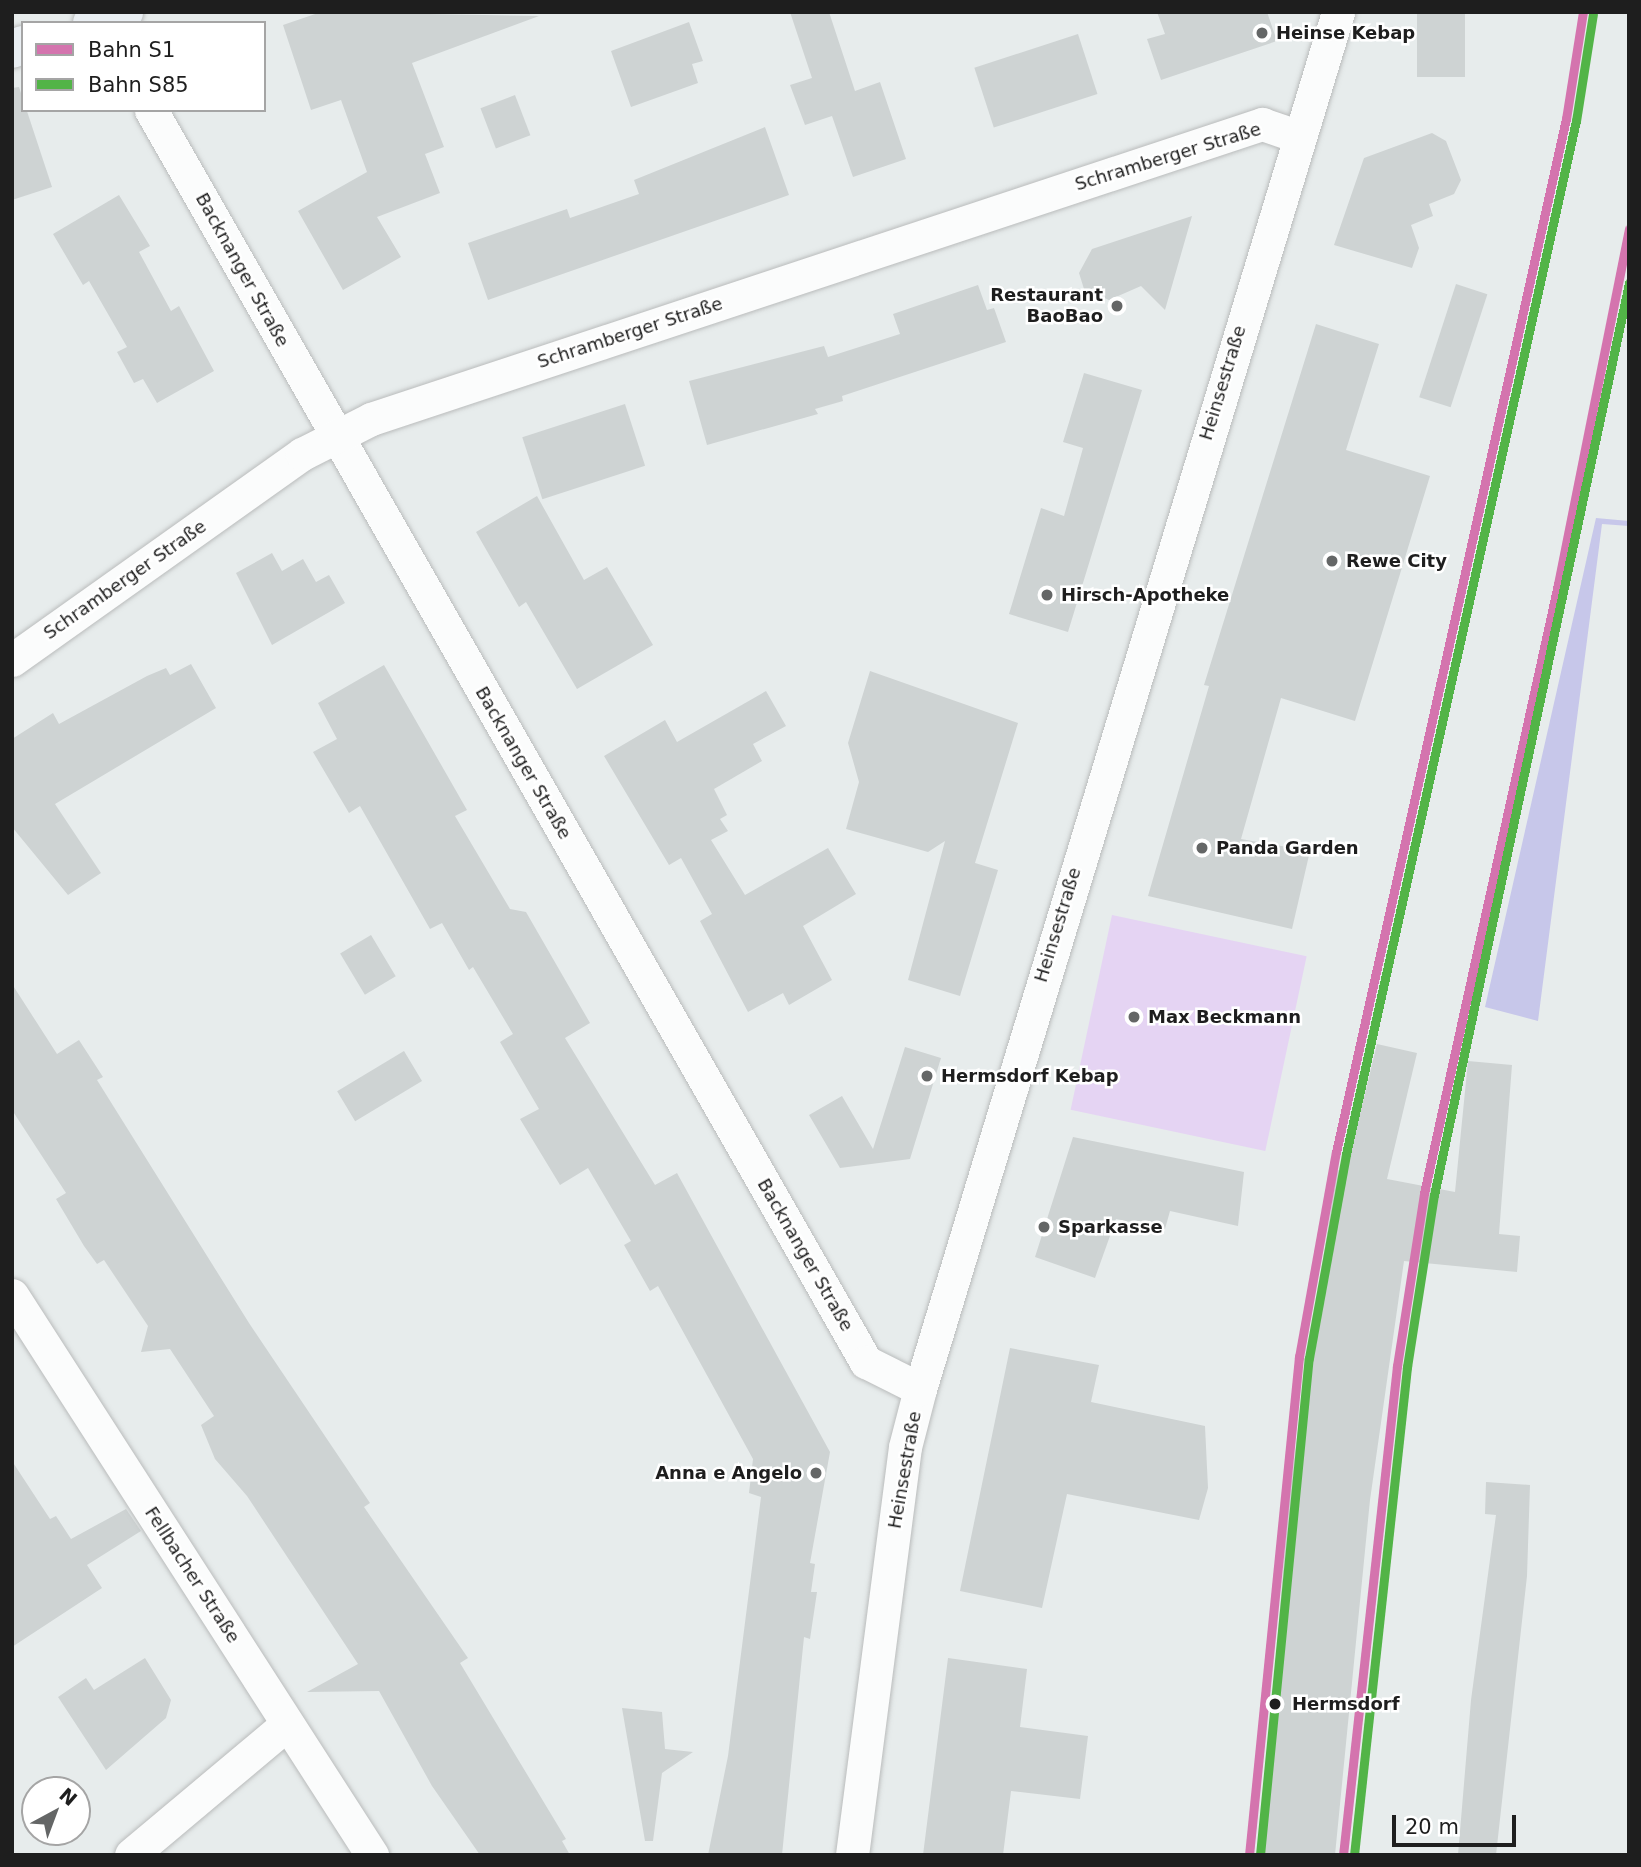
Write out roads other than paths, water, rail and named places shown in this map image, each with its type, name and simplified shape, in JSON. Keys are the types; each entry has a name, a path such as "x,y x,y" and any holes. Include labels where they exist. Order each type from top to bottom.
{"street":[{"name":"Heinsestraße","path":"852,1855 905,1447 920,1389 1338,12"},
{"name":"Backnanger Straße","path":"152,112 866,1362 920,1389"},
{"name":"Schramberger Straße","path":"12,660 302,454 371,419 1262,124 1299,137"},
{"name":"Fellbacher Straße","path":"12,1295 372,1855"},
{"path":"131,1855 287,1724"}],"rail line":[{"name":"S1","path":"1249,1855 1299,1357 1336,1152 1566,119 1583,12"},
{"name":"S85","path":"1260,1855 1309,1358 1346,1154 1576,121 1593,14"},
{"name":"S1","path":"1343,1855 1397,1366 1424,1193 1558,584 1629,229"},
{"name":"S85","path":"1354,1855 1407,1367 1434,1195 1629,283"}],"place":[{"name":"Heinse Kebap","path":"1262,33"},
{"name":"Restaurant BaoBao","path":"1117,306"},
{"name":"Rewe City","path":"1332,561"},
{"name":"Hirsch-Apotheke","path":"1047,595"},
{"name":"Panda Garden","path":"1202,848"},
{"name":"Max Beckmann","path":"1134,1017"},
{"name":"Hermsdorf Kebap","path":"927,1076"},
{"name":"Sparkasse","path":"1044,1227"},
{"name":"Anna e Angelo","path":"816,1473"},
{"name":"Hermsdorf","path":"1275,1704"}]}
